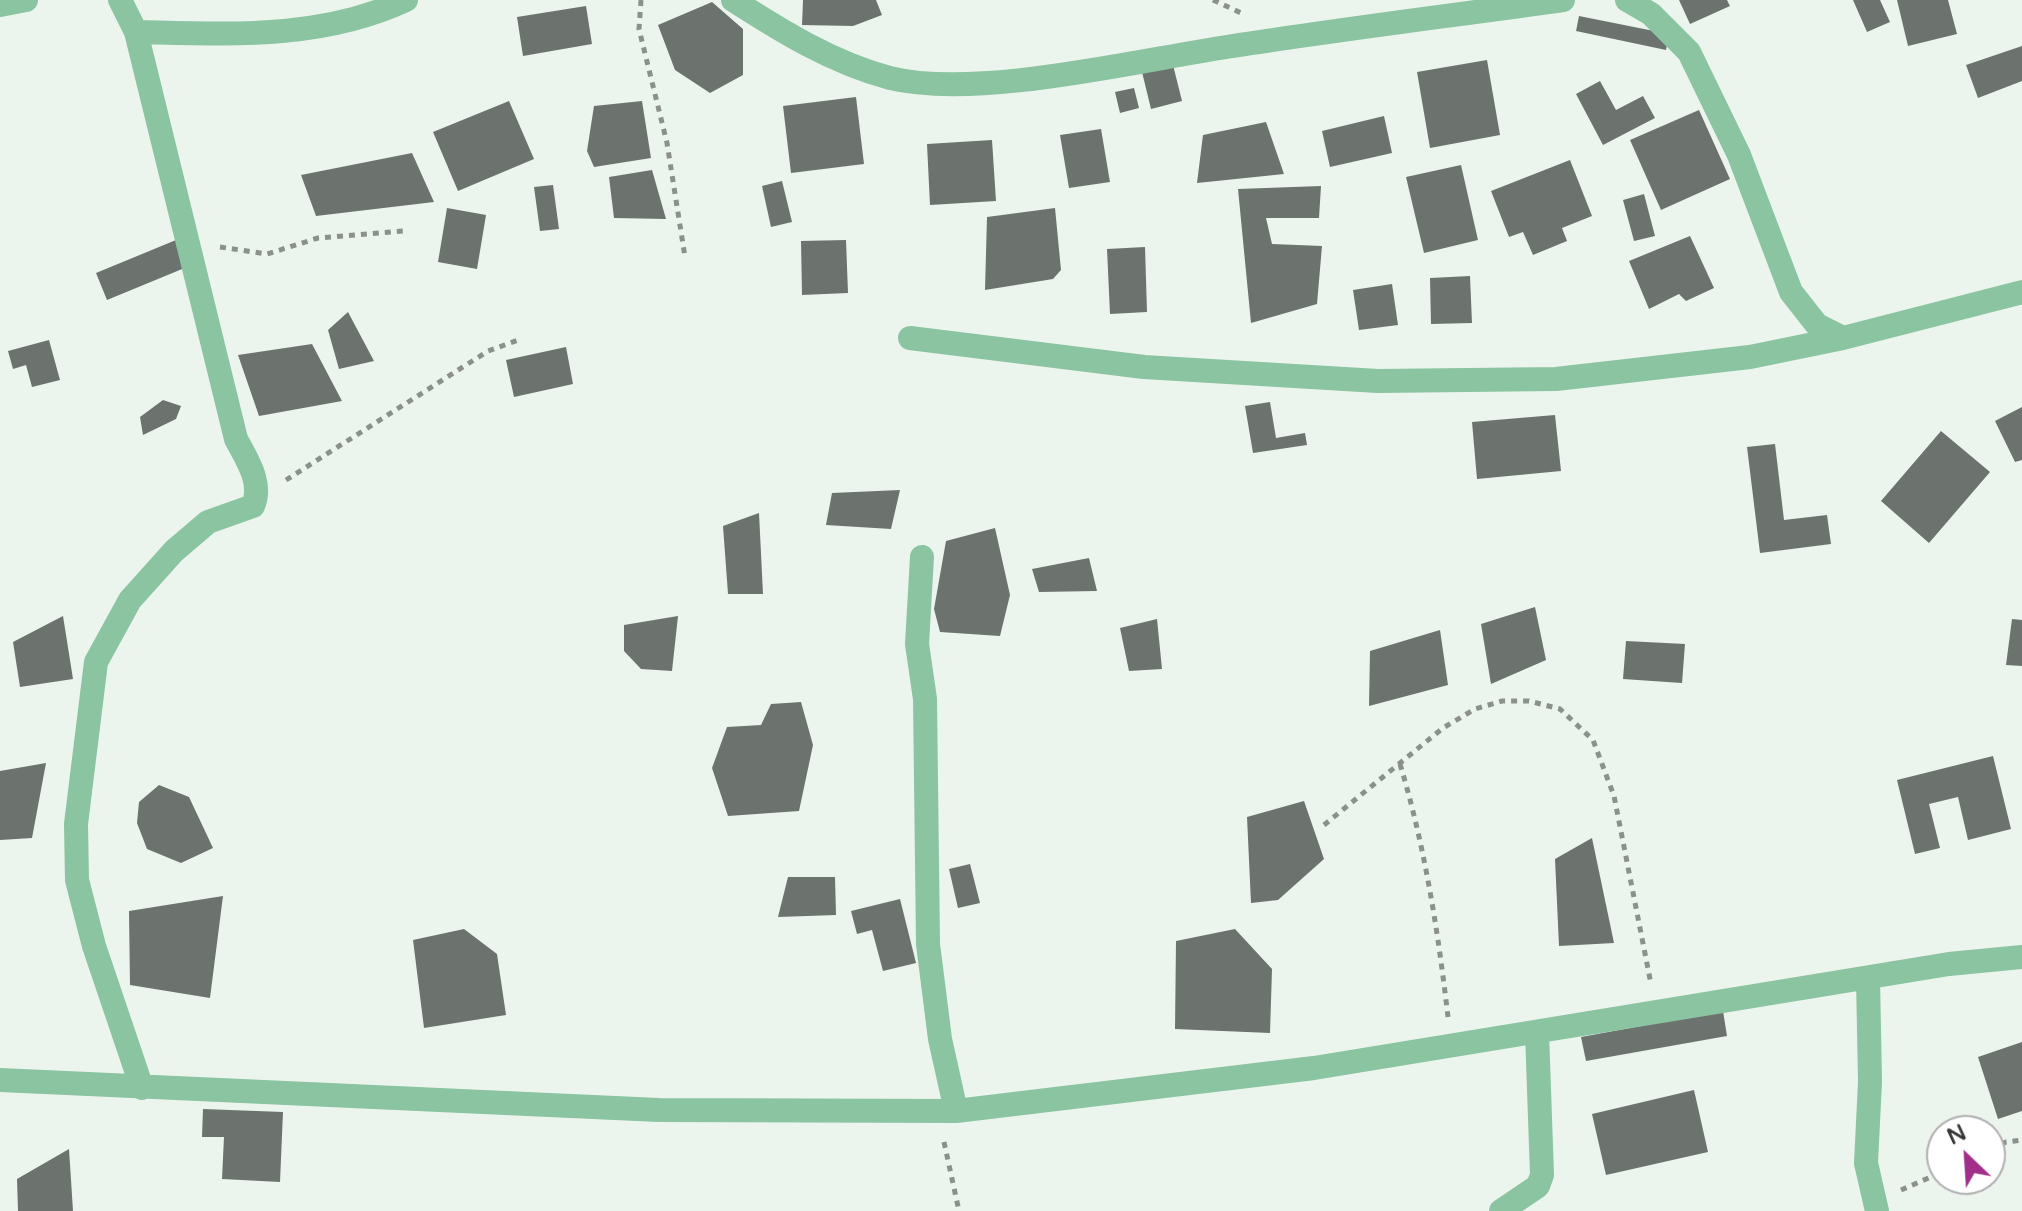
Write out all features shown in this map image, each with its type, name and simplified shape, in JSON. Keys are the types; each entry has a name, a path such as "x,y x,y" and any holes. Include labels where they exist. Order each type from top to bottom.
{"street":[{"path":"0,5 26,0"},
{"path":"136,32 222,34 315,29 370,17 406,0"},
{"path":"733,0 794,40 890,78 948,83 1023,79 1297,36 1563,0"},
{"path":"1627,0 1651,14 1689,52 1739,155 1791,292 1817,325 1843,338"},
{"path":"117,1 136,32 236,439 254,474 258,495 253,506 208,522 174,551 130,600 96,662 76,824 77,880 94,946 142,1088"},
{"path":"910,338 1144,367 1378,381 1556,379 1750,357 1843,338 2022,292"},
{"path":"922,557 917,644 925,699 928,944 947,1110"},
{"path":"0,1080 659,1110 947,1110 1314,1068 1949,964 2022,957"},
{"path":"1868,978 1870,1082 1866,1163 1876,1206"},
{"path":"1501,1211 1538,1186 1542,1175 1537,1032"}],"path":[{"path":"641,0 639,29 667,143 685,257"},
{"path":"191,252 226,246 267,254 318,238 404,231"},
{"path":"258,495 327,456 488,351 521,339"},
{"path":"1324,825 1443,728 1475,709 1502,701 1529,701 1560,709 1593,740 1614,796 1630,891 1657,1012"},
{"path":"1400,764 1414,810 1437,920 1451,1046"},
{"path":"947,1110 959,1211"},
{"path":"1876,1206 1926,1180"}],"building":[{"path":"803,0 876,0 882,15 853,26 802,25"},
{"path":"1679,0 1727,0 1730,6 1690,24"},
{"path":"1853,0 1880,0 1890,22 1867,32"},
{"path":"1897,0 1948,0 1957,34 1908,46"},
{"path":"712,2 743,29 743,75 710,93 675,70 658,25"},
{"path":"586,6 592,44 523,56 517,17"},
{"path":"1579,16 1669,34 1666,50 1576,31"},
{"path":"2022,46 2022,81 1978,98 1966,65"},
{"path":"1487,60 1500,135 1430,148 1417,72"},
{"path":"1173,65 1182,101 1151,109 1142,72"},
{"path":"1600,81 1616,110 1643,96 1655,118 1603,145 1576,94"},
{"path":"1134,88 1139,108 1120,113 1115,92"},
{"path":"856,97 864,164 791,173 783,106"},
{"path":"509,101 534,159 458,191 433,132"},
{"path":"642,101 651,158 594,167 587,151 594,106"},
{"path":"1699,110 1730,179 1661,210 1630,140"},
{"path":"1384,116 1392,153 1330,167 1322,131"},
{"path":"1266,122 1284,174 1197,183 1203,135"},
{"path":"1101,129 1110,182 1069,188 1060,135"},
{"path":"992,140 996,201 930,205 927,144"},
{"path":"412,153 434,202 316,216 301,175"},
{"path":"1570,160 1592,216 1562,228 1567,241 1533,255 1523,232 1509,237 1491,191"},
{"path":"1461,165 1478,240 1424,253 1406,177"},
{"path":"652,170 666,219 614,218 609,177"},
{"path":"782,181 792,222 771,227 762,186"},
{"path":"553,185 559,229 540,231 534,187"},
{"path":"1321,186 1319,218 1266,218 1272,244 1322,246 1317,304 1251,323 1238,189"},
{"path":"1644,194 1655,236 1634,241 1623,200"},
{"path":"447,208 486,215 477,269 438,262"},
{"path":"1055,208 1061,270 1053,279 985,290 987,217"},
{"path":"1690,236 1714,288 1686,301 1679,294 1649,309 1629,261"},
{"path":"176,240 187,267 107,300 96,273"},
{"path":"846,240 848,293 802,295 801,241"},
{"path":"1145,247 1147,312 1110,314 1107,249"},
{"path":"1470,276 1472,323 1431,324 1430,278"},
{"path":"1392,284 1398,325 1359,330 1353,290"},
{"path":"348,312 374,361 339,369 328,330"},
{"path":"49,340 60,380 32,387 26,365 13,369 8,351"},
{"path":"312,344 342,401 259,416 238,355"},
{"path":"566,347 573,384 514,397 506,360"},
{"path":"163,400 181,406 176,419 143,435 140,417"},
{"path":"1270,402 1276,438 1305,433 1307,445 1253,453 1245,406"},
{"path":"2022,407 2022,460 2015,462 1995,421"},
{"path":"1555,415 1561,471 1477,479 1472,422"},
{"path":"1941,431 1990,472 1929,543 1881,501"},
{"path":"1775,444 1784,520 1827,515 1831,544 1760,553 1747,447"},
{"path":"900,490 891,529 826,525 832,493"},
{"path":"759,513 763,594 728,594 723,526"},
{"path":"995,528 1010,595 1000,636 940,632 934,609 946,541"},
{"path":"1089,558 1097,591 1039,592 1032,569"},
{"path":"1535,607 1546,660 1491,684 1481,624"},
{"path":"63,616 73,679 20,687 13,642"},
{"path":"678,616 672,671 641,669 624,651 624,625"},
{"path":"1157,619 1162,669 1129,671 1120,628"},
{"path":"2012,619 2022,620 2022,666 2006,665"},
{"path":"1440,630 1448,685 1369,706 1370,651"},
{"path":"1626,641 1685,644 1682,683 1623,679"},
{"path":"801,702 813,745 799,811 728,816 712,768 727,727 761,725 771,704"},
{"path":"1993,756 2011,829 1968,840 1958,797 1929,804 1940,848 1915,854 1897,780"},
{"path":"46,763 32,838 0,840 0,771"},
{"path":"159,785 189,797 213,848 181,863 147,849 137,823 139,802"},
{"path":"1304,801 1324,859 1278,900 1251,903 1247,817"},
{"path":"1592,838 1614,943 1559,946 1555,859"},
{"path":"970,864 980,903 958,908 949,869"},
{"path":"788,877 835,877 836,915 778,917"},
{"path":"223,896 210,998 130,985 129,911"},
{"path":"900,899 916,963 883,971 872,930 857,934 851,911"},
{"path":"464,929 497,954 506,1015 424,1028 413,940"},
{"path":"1235,929 1272,969 1270,1033 1175,1029 1176,941"},
{"path":"1723,1011 1727,1036 1586,1061 1581,1037"},
{"path":"2022,1042 2022,1111 2006,1116 1997,1115 1978,1057"},
{"path":"1694,1090 1708,1152 1606,1175 1592,1114"},
{"path":"203,1109 283,1112 280,1182 222,1179 224,1137 202,1137"},
{"path":"69,1149 73,1211 18,1211 17,1179"}]}
